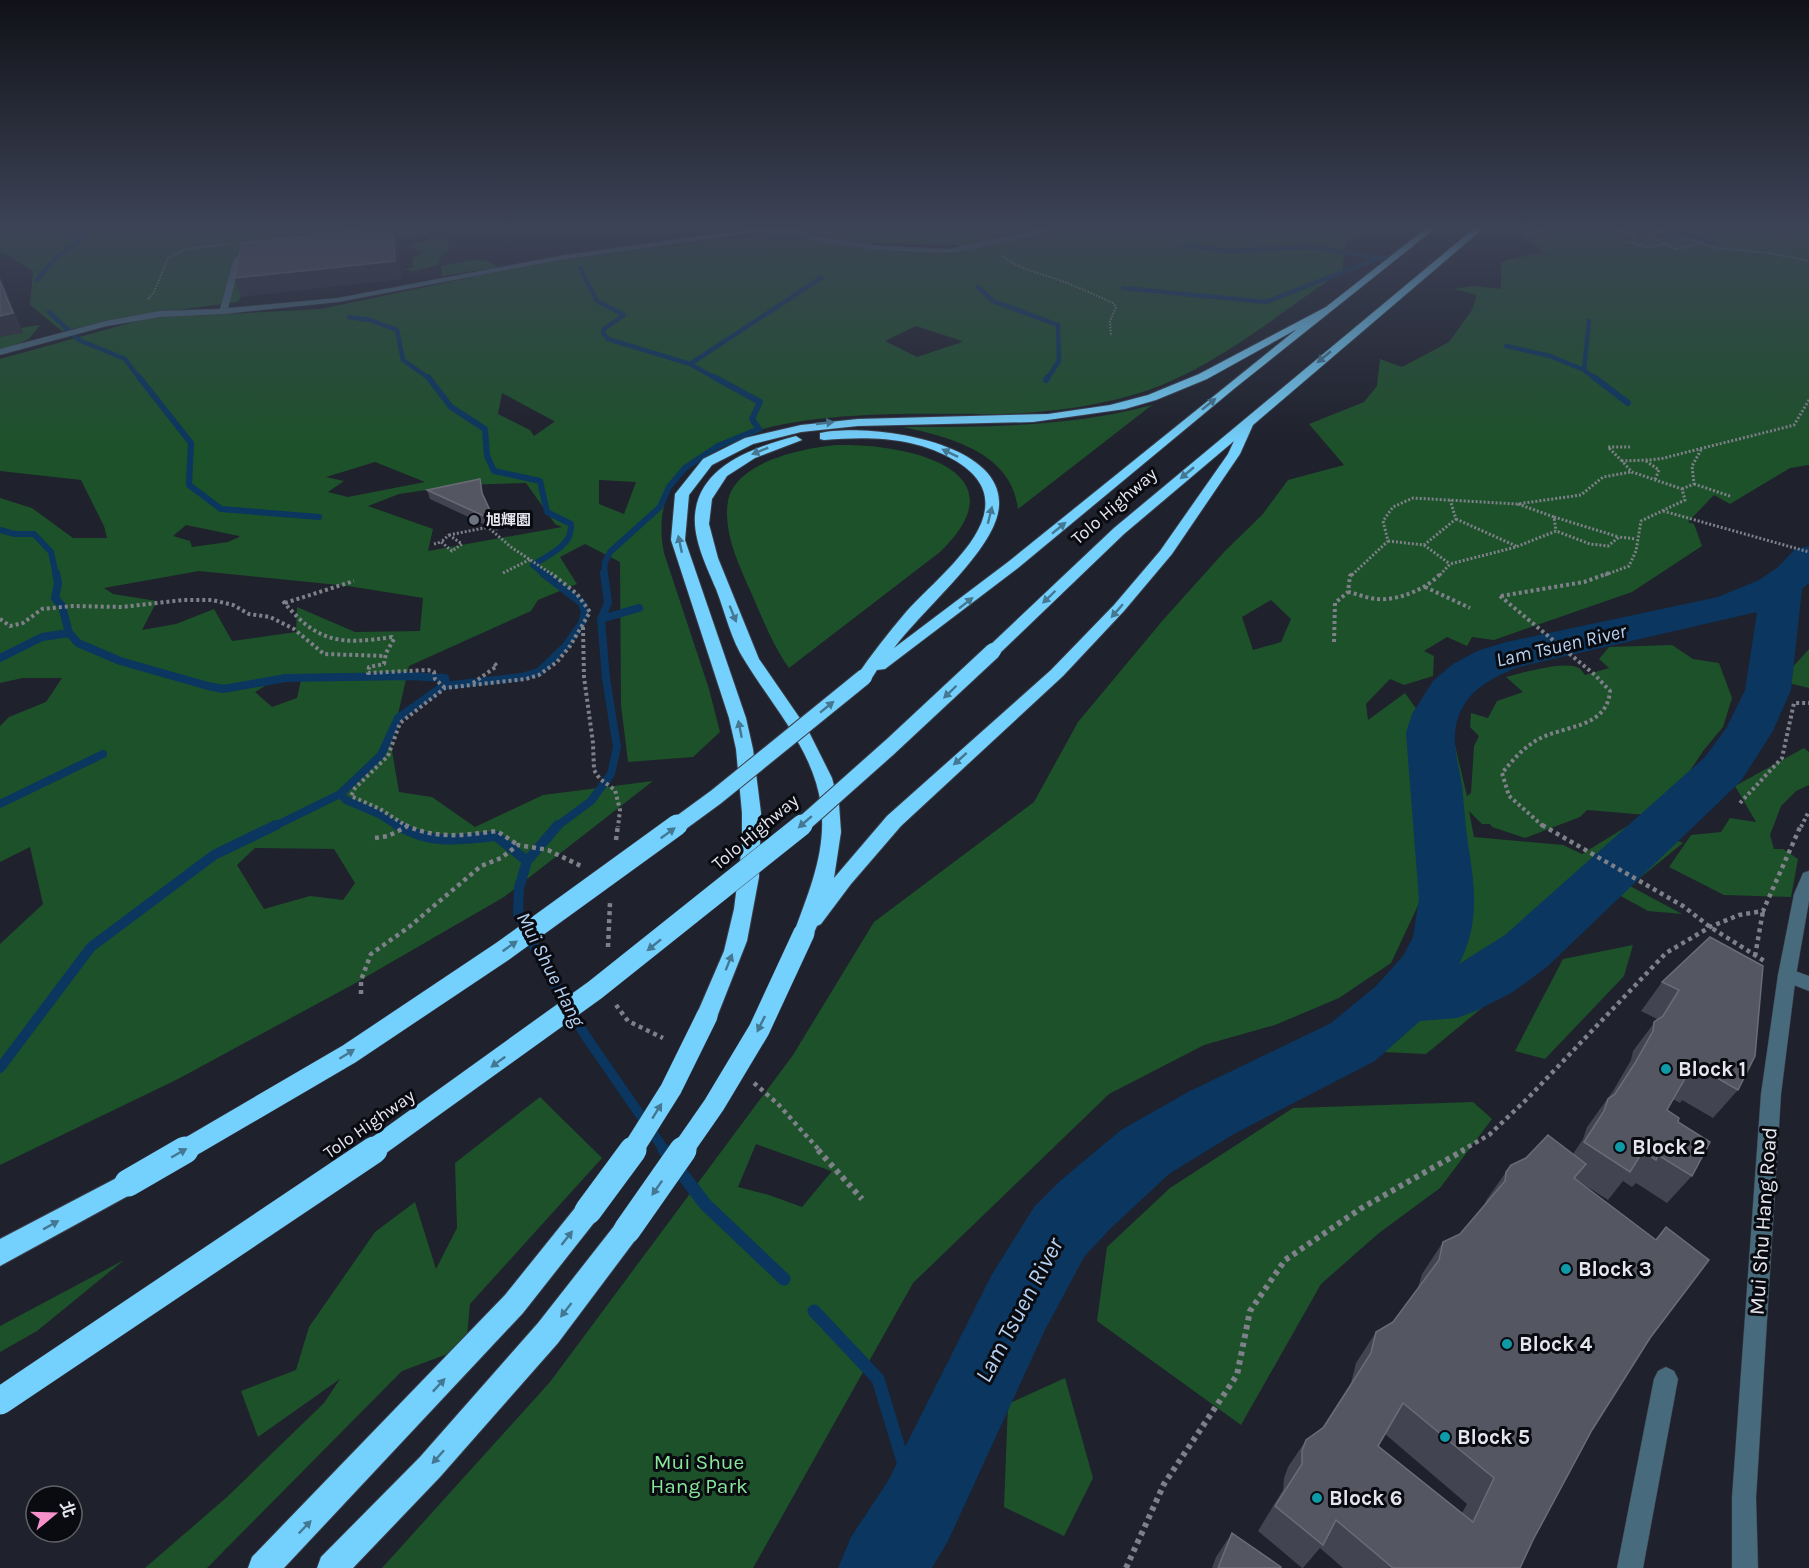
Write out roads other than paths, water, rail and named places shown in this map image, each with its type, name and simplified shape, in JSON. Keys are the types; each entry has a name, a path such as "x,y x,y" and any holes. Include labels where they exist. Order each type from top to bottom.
{"highway":[{"name":"Tolo Highway","path":"0,1253 349,1054 502,951 716,797 864,677 936,626 1339,299"},
{"name":"Tolo Highway","path":"0,1401 363,1158 609,980 785,840 900,740 1119,531 1395,299"},
{"path":"263,1568 514,1304 588,1211 636,1146 665,1098 707,1016 736,943 750,876 754,817 739,719 678,539 678,507 684,490 695,475 711,461 742,444 779,431 807,426 850,421 1020,419 1081,413 1136,402 1187,385 1325,310"},
{"path":"804,933 844,879 894,821 1057,673 1119,608 1172,544 1234,454 1248,422"},
{"path":"332,1568 430,1467 548,1333 627,1230 714,1105 759,1030 804,933 827,864 832,830 831,808 824,776 813,751 751,658 715,570 703,523 704,505 710,489 723,473 752,454 788,442 826,435 866,434 930,444 965,461 986,480 992,492 992,514 981,536 912,615 864,677"}],"street":[{"path":"223,311 228,299"},
{"path":"0,352 130,319 160,314 223,311 334,299"},
{"name":"Mui Shu Hang Road","path":"1745,1568 1744,1498 1771,1094 1798,980 1802,894 1809,877"},
{"path":"1630,1568 1666,1379"}],"waterway":[{"path":"596,299 624,315 604,329 603,333 608,339 690,364"},
{"path":"690,364 789,299"},
{"path":"991,299 1058,325 1059,361 1047,379"},
{"path":"1237,299 1266,302 1273,299"},
{"path":"49,312 79,340 125,359 140,379"},
{"path":"349,317 370,320 397,330 403,360 429,378"},
{"path":"1584,370 1589,321"},
{"path":"1506,346 1550,356 1584,370"},
{"path":"690,364 717,379"},
{"path":"1584,370 1596,379"},
{"path":"139,377 191,443 189,485 221,509 319,517"},
{"path":"604,574 605,562 610,552 660,507 669,487 685,468 718,446 759,429 752,419 760,402 714,377"},
{"path":"1594,377 1628,403"},
{"path":"429,378 451,407 485,429 487,456 494,471 540,481 547,512 571,524 571,532 564,544 533,565 545,575"},
{"path":"0,530 15,534 34,534 51,552 56,575"},
{"name":"Lam Tsuen River","path":"882,1568 918,1511 1018,1303 1059,1232 1085,1205 1145,1152 1211,1113 1353,1042 1398,1004 1424,973 1442,937 1447,908 1446,879 1430,740 1435,714 1449,691 1469,674 1506,656 1729,607 1752,599 1784,583 1809,558"},
{"path":"56,573 58,583 55,598 62,606 69,633"},
{"path":"443,686 521,677 539,672 565,647 582,623 585,612 582,603 543,573"},
{"path":"601,619 608,603 604,574"},
{"name":"Lam Tsuen River","path":"1405,998 1457,993 1492,975 1526,951 1723,769 1749,731 1768,690 1782,585"},
{"path":"601,619 639,608"},
{"path":"557,826 591,801 611,774 617,747 606,678 601,619"},
{"path":"0,658 42,637 69,633"},
{"path":"69,633 78,643 120,661 223,689 286,678 408,676 445,678 446,683 443,686"},
{"name":"Mui Shue Hang","path":"340,794 381,755 398,718 443,686"},
{"path":"0,804 103,754"},
{"path":"273,827 340,794"},
{"name":"Mui Shue Hang","path":"340,794 346,800 379,814 399,827"},
{"path":"0,1068 91,947 214,855 276,825"},
{"name":"Mui Shue Hang","path":"397,825 421,836 445,840 496,836 527,861"},
{"path":"527,861 557,826"},
{"name":"Mui Shue Hang","path":"527,861 519,888 518,914 543,964 585,1035 665,1151"},
{"name":"Mui Shue Hang","path":"664,1150 705,1204 784,1279"},
{"name":"Mui Shue Hang","path":"814,1311 878,1379 918,1511"}],"place":[{"name":"旭輝園","path":"474,520"},
{"name":"Block 1","path":"1666,1069"},
{"name":"Block 2","path":"1620,1147"},
{"name":"Block 3","path":"1566,1269"},
{"name":"Block 4","path":"1507,1344"},
{"name":"Block 5","path":"1445,1437"},
{"name":"Block 6","path":"1317,1498"}],"park label":[{"name":"Mui Shue Hang Park","path":"699,1474"}]}
